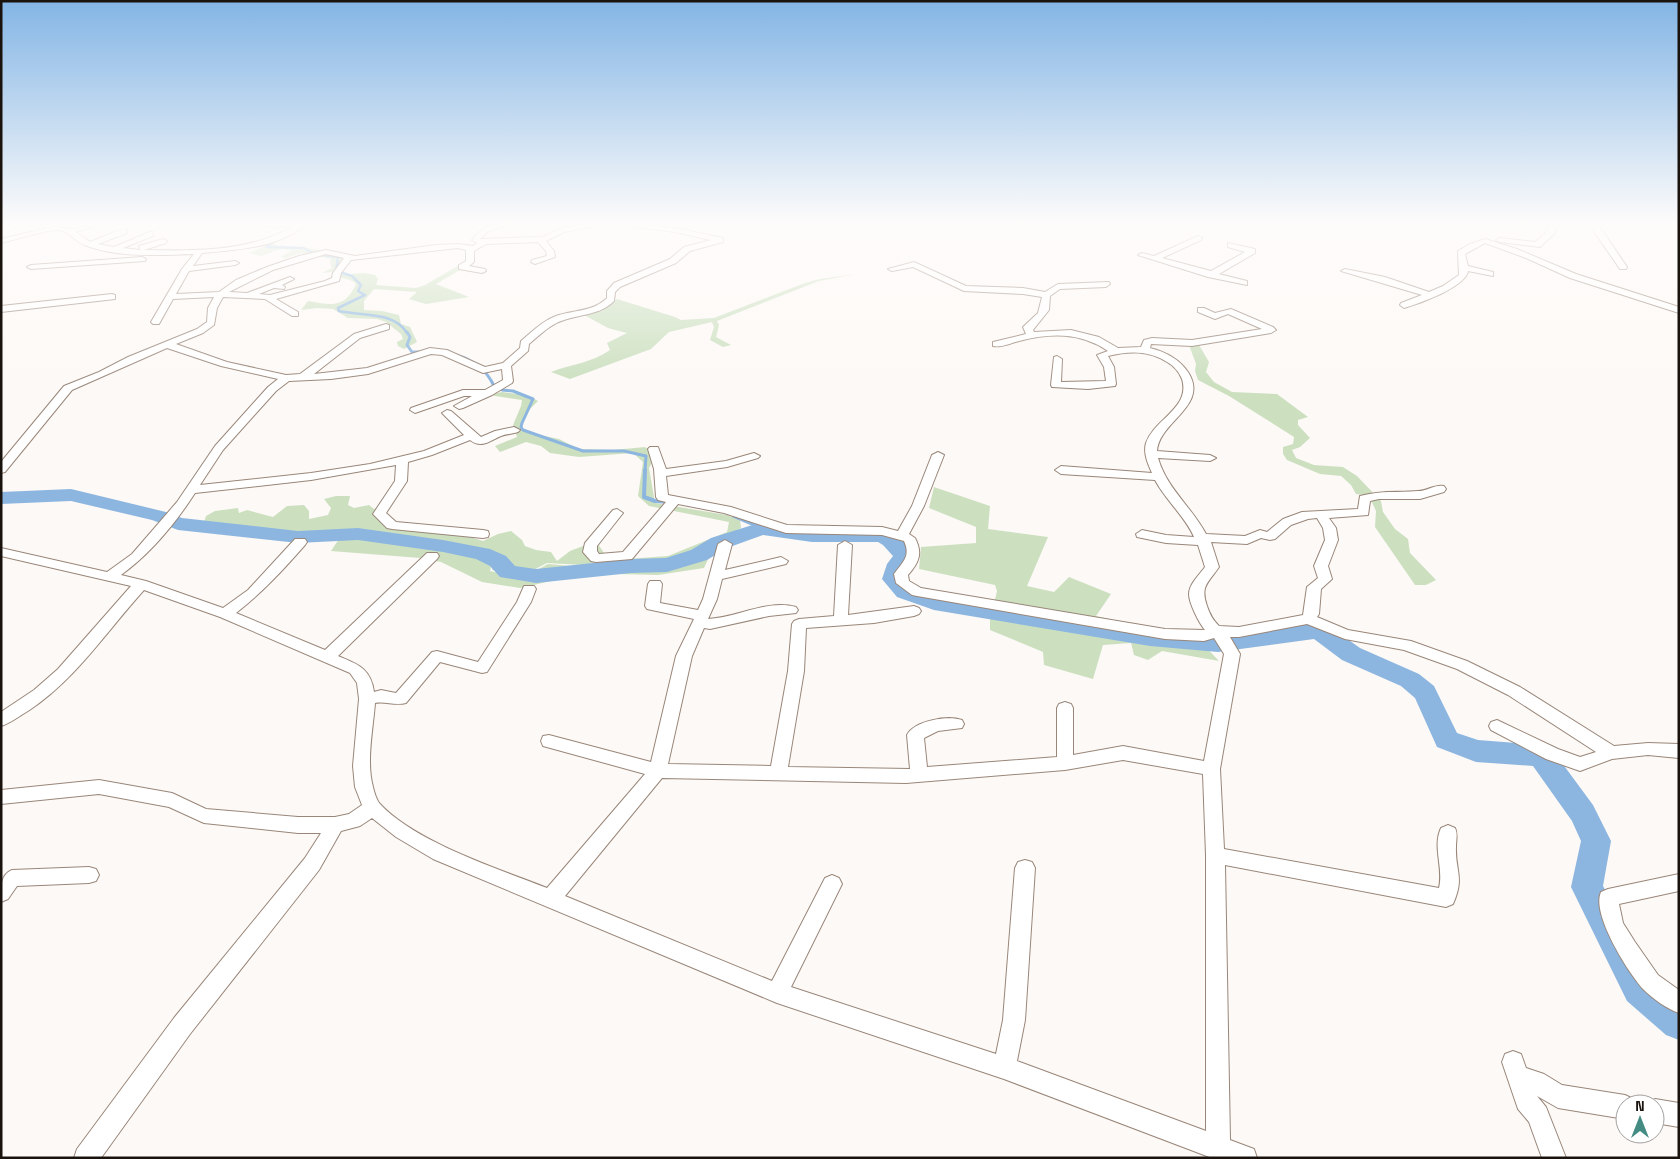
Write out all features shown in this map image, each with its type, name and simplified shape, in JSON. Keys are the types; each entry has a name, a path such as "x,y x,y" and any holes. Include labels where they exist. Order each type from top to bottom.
{"street":[{"path":"156,322 181,278"},
{"path":"1,470 68,388 166,344 200,331 211,323 212,309 221,294 245,278"},
{"path":"170,297 221,294 270,298 289,290 324,284 336,278"},
{"path":"166,344 224,364 286,378 368,371 430,351 444,352 479,366 483,370 506,365 524,349 524,343 552,322 600,308 611,299 611,291 617,286 635,278"},
{"path":"946,278 964,288 1023,291 1046,296 1058,287 1106,284"},
{"path":"1224,278 1244,283"},
{"path":"1378,278 1428,294"},
{"path":"1404,305 1454,284 1461,278"},
{"path":"1580,278 1679,310"},
{"path":"248,296 277,286 290,279"},
{"path":"1031,334 1028,327 1045,312 1047,305 1046,296"},
{"path":"1,310 112,297"},
{"path":"270,298 295,314"},
{"path":"1145,349 1146,342 1152,341 1192,343 1271,330 1228,311 1215,316 1201,310"},
{"path":"302,378 357,336 386,327"},
{"path":"996,344 1031,334 1071,334 1098,339 1109,349 1116,351"},
{"path":"1058,359 1056,385 1088,386 1111,384 1109,367 1102,355 1116,351 1145,349 1154,351 1179,365 1190,389 1188,398 1152,441 1150,454 1171,497 1188,516 1203,540 1212,567 1200,583 1196,594 1204,621 1219,634 1232,654 1211,768 1215,855 1218,1147"},
{"path":"459,406 488,393 508,381 506,365"},
{"path":"111,576 137,557 182,504 219,448 272,389 286,378"},
{"path":"416,410 463,393 488,393"},
{"path":"448,413 471,436 480,442 499,433 514,430"},
{"path":"191,490 309,476 402,460 430,452 471,436"},
{"path":"654,449 661,473 662,497 728,510 786,529 882,531 909,538 914,554 912,564 901,574 903,584 917,592 1165,634 1204,636 1239,632 1308,619 1345,634 1406,645 1462,665 1514,691 1611,753"},
{"path":"1150,454 1210,458"},
{"path":"902,535 918,506 938,455"},
{"path":"661,473 727,464 754,456"},
{"path":"402,460 401,482 379,514 392,525 483,534"},
{"path":"1061,470 1160,477"},
{"path":"1142,534 1166,539 1247,540 1260,534 1270,536 1287,522 1306,515 1364,512 1364,498 1378,495 1420,496 1440,489"},
{"path":"617,513 590,546 590,552 596,558 627,556 675,499"},
{"path":"1308,619 1312,614 1314,587 1326,579 1321,566 1332,546 1332,536 1328,524 1321,515"},
{"path":"225,614 253,593 275,572 300,542"},
{"path":"550,899 658,771 684,656 710,599 725,544"},
{"path":"841,620 845,545"},
{"path":"1,552 141,584 225,614 355,669 365,682 367,699 362,766 364,787 372,808 402,832 440,853 777,993 1004,1068 1245,1158"},
{"path":"326,658 432,556"},
{"path":"716,576 781,561"},
{"path":"1,720 50,686 82,654 116,611 141,584"},
{"path":"655,584 652,606 701,619 710,624 769,611 791,610"},
{"path":"367,699 381,696 400,699 437,656 482,668 524,602 529,589"},
{"path":"779,772 796,671 799,624 874,618 914,611"},
{"path":"1065,708 1065,763"},
{"path":"919,775 915,735 936,725 956,724"},
{"path":"1497,726 1552,754 1580,764 1611,753 1648,749 1679,751"},
{"path":"549,741 658,771 906,776 1065,763 1123,753 1211,768"},
{"path":"1,796 99,787 172,800 204,816 298,825 335,825 354,821 372,808"},
{"path":"86,1158 182,1026 312,864 335,825"},
{"path":"1215,855 1446,898 1451,877 1446,848 1448,833"},
{"path":"1004,1068 1014,1020 1025,868"},
{"path":"1,893 12,878 89,874"},
{"path":"1679,882 1608,898 1614,926 1628,949 1651,982 1679,1003"},
{"path":"777,993 832,884"},
{"path":"1516,1070 1558,1096 1615,1105"},
{"path":"1516,1070 1526,1101 1538,1115 1554,1158"},
{"path":"1665,1113 1679,1115"}],"green space":[{"path":"342,278 377,278 376,285 416,288 437,278 446,278 436,284 469,297 426,304 409,299 417,292 374,289 364,301 364,310 382,311 399,315 401,324 410,327 417,342 404,349 398,346 397,342 403,339 401,334 386,322 377,319 348,318 333,309 301,310 308,301 330,304 347,298 356,284"},
{"path":"834,278 819,281 717,321 719,325 716,337 731,345 723,347 710,340 714,327 712,322 669,332 651,349 570,379 551,372 589,361 603,354 610,350 607,343 627,333 608,328 584,315 602,311 617,299 681,320 714,318 820,279"},
{"path":"1189,345 1199,345 1209,362 1206,372 1214,382 1232,392 1277,394 1308,417 1298,420 1298,425 1310,438 1300,447 1292,450 1296,458 1314,465 1343,467 1357,476 1381,501 1383,512 1395,529 1408,539 1410,553 1436,580 1426,585 1415,585 1375,527 1376,511 1369,496 1356,494 1351,485 1341,476 1320,474 1287,460 1283,454 1283,447 1293,444 1294,437 1229,396 1198,380 1195,371 1196,364"},
{"path":"502,392 527,395 538,401 530,409 520,427 535,434 559,439 579,449 613,450 645,447 656,455 649,468 655,503 727,515 740,520 741,528 715,544 704,568 658,575 614,574 569,577 520,588 482,582 441,562 420,558 331,551 341,536 378,537 401,546 437,545 443,552 494,555 490,571 522,578 548,564 597,568 627,559 668,556 727,532 729,522 649,506 638,496 643,462 633,453 579,457 550,453 541,446 526,442 500,452 495,446 517,437 513,425 522,400 489,395"},
{"path":"934,487 990,506 988,529 1048,537 1027,586 1054,592 1069,577 1111,594 1096,616 1198,639 1219,661 1162,651 1148,660 1134,655 1131,643 1103,645 1093,679 1044,665 1043,652 990,630 990,619 948,610 960,602 993,608 997,591 995,585 919,569 921,547 976,543 976,527 929,508"},
{"path":"336,496 350,496 348,505 354,508 369,505 374,509 381,507 390,524 461,534 483,541 498,534 511,531 522,540 525,546 551,552 557,561 570,551 596,541 604,553 616,554 622,552 634,555 601,566 547,563 522,576 492,570 497,553 461,551 462,544 449,545 356,533 274,533 239,527 203,526 206,516 215,511 238,508 239,513 247,510 273,517 287,506 304,505 309,511 309,519 328,515 331,508 324,499"}],"waterway":[{"path":"354,278 361,285 358,291 365,295 338,308 339,311 386,318 394,321 407,333"},
{"path":"407,332 410,337 407,345 412,352 419,352"},
{"path":"456,355 479,366 494,386"},
{"path":"502,390 513,391 533,399 522,423 521,427 523,430 583,451 624,451 646,456 645,471"},
{"path":"645,470 644,497 655,501 669,502"},
{"path":"1,498 71,495 159,516 178,524 298,537 358,534 443,546 482,554 498,561 508,572 536,576 631,566 667,565 699,555 719,543 762,528 812,536 881,536 891,540 905,556 898,564 893,579 905,592 934,602 1150,638 1218,644 1318,630 1351,654 1410,680 1425,693 1447,740 1476,751 1541,756 1583,814 1596,841 1587,887 1613,939 1639,989 1679,1022"},
{"path":"734,516 762,528"}]}
